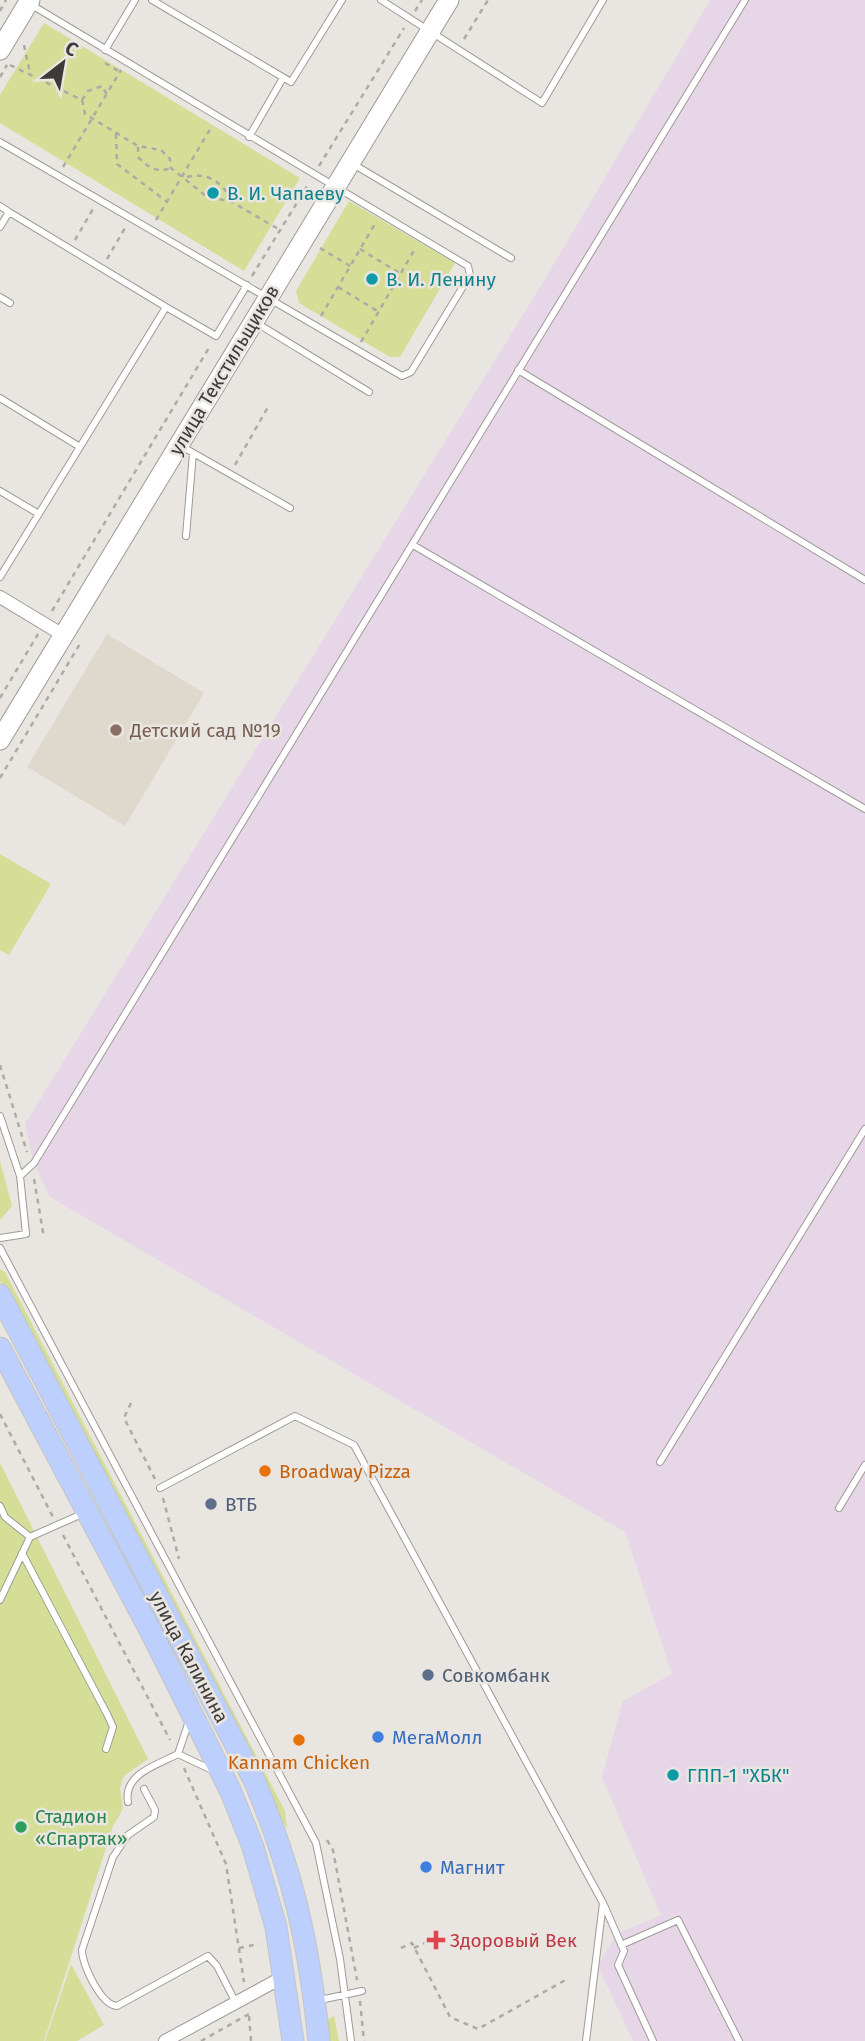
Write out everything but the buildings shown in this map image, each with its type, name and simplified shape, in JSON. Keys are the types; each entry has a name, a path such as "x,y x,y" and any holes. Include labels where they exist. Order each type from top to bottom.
{"main road":[{"name":"улица Калинина","path":"0,1294 254,1780 293,1882 315,2001 319,2041"},
{"name":"улица Калинина","path":"0,1348 224,1776 253,1847 267,1891 285,1976 293,2041"}],"street":[{"name":"улица Текстильщиков","path":"0,740 64,635 186,449 254,321 449,0"},
{"path":"4,57 27,1"},
{"path":"0,597 64,635"},
{"path":"164,2041 285,1976"}],"lane":[{"path":"105,50 135,0"},
{"path":"152,0 290,82 342,0"},
{"path":"381,0 542,103 603,0"},
{"path":"20,1176 31,1166 745,0"},
{"path":"0,142 402,376 411,372 470,275 468,266 27,1"},
{"path":"250,137 283,78"},
{"path":"350,162 511,258"},
{"path":"0,206 216,336 247,285"},
{"path":"0,227 9,212"},
{"path":"0,297 10,303"},
{"path":"0,577 166,307"},
{"path":"254,321 369,392"},
{"path":"518,370 865,580"},
{"path":"0,398 80,447"},
{"path":"186,449 290,508"},
{"path":"186,449 186,536"},
{"path":"0,491 38,514"},
{"path":"413,545 865,809"},
{"path":"0,1115 20,1176 26,1234 0,1238"},
{"path":"660,1462 865,1129"},
{"path":"0,1248 316,1843 326,1879 351,2041"},
{"path":"160,1488 295,1416 354,1446 603,1903 624,1951 618,1965 653,2041"},
{"path":"839,1508 865,1465"},
{"path":"0,1506 5,1517 30,1537"},
{"path":"0,1600 30,1537 87,1511"},
{"path":"22,1553 113,1727 106,1749"},
{"path":"128,1802 127,1792 132,1779 178,1754 192,1713"},
{"path":"178,1754 224,1776"},
{"path":"144,1789 155,1810 155,1817 128,1835 111,1861 82,1950 84,1962 106,2002 115,2007 208,1956 241,2001"},
{"path":"586,2041 603,1903"},
{"path":"621,1945 678,1920 739,2041"},
{"path":"315,2001 362,1991"}],"path":[{"path":"0,11 6,0"},
{"path":"247,285 422,0"},
{"path":"459,48 488,0"},
{"path":"23,38 31,75"},
{"path":"4,57 31,75 82,100"},
{"path":"58,176 126,62"},
{"path":"107,95 102,86 88,91 82,100 85,114 138,146 160,150 170,159 171,168"},
{"path":"151,230 217,117"},
{"path":"116,134 117,164 166,202"},
{"path":"138,146 138,158 150,169 162,171 171,168 187,177 197,191 232,202 280,230"},
{"path":"187,177 201,176 218,182 225,187 232,202"},
{"path":"70,248 99,200"},
{"path":"315,325 380,214"},
{"path":"101,267 131,218"},
{"path":"357,349 421,238"},
{"path":"317,246 350,266"},
{"path":"360,249 401,274"},
{"path":"338,287 379,312"},
{"path":"0,698 216,336"},
{"path":"229,474 268,407"},
{"path":"0,1065 31,1166 44,1238"},
{"path":"131,1403 124,1418 145,1458"},
{"path":"0,1414 54,1519"},
{"path":"62,1533 173,1745"},
{"path":"181,1763 224,1858 244,1984"},
{"path":"414,1948 427,1942"},
{"path":"401,1948 412,1943 450,2017 478,2029 569,1978"},
{"path":"239,1948 259,1944"},
{"path":"241,2001 249,2014 251,2041"},
{"path":"201,2041 249,2014"}],"shaded area":[{"path":"710,0 865,0 865,2041 633,2041 598,1966 616,1934 661,1915 602,1777 623,1701 672,1674 625,1532 50,1197 34,1163 25,1124 545,279"},
{"name":"Детский сад №19","path":"107,634 204,693 125,826 27,767"}],"green space":[{"path":"44,23 300,178 244,271 0,123 0,95"},
{"path":"349,201 455,263 400,357 390,357 299,303 296,291"},
{"path":"0,854 51,884 9,955 0,950"},
{"path":"0,1161 12,1206 0,1220"},
{"path":"0,1269 5,1272 285,1811 287,1828 276,1814 0,1281"},
{"path":"0,1463 148,1759 124,1776 120,1788 123,1809 113,1826 44,2041 0,2041"},
{"path":"71,1964 104,2025 77,2041 45,2041"},
{"path":"334,2016 339,2041 325,2041 325,2021"}],"place":[{"name":"В. И. Чапаеву","path":"213,193"},
{"name":"В. И. Ленину","path":"372,279"},
{"name":"Детский сад №19","path":"116,730"},
{"name":"Broadway Pizza","path":"265,1471"},
{"name":"ВТБ","path":"211,1504"},
{"name":"Совкомбанк","path":"428,1675"},
{"name":"МегаМолл","path":"378,1737"},
{"name":"Kannam Chicken","path":"299,1740"},
{"name":"ГПП-1 \"ХБК\"","path":"673,1775"},
{"name":"Стадион «Спартак»","path":"21,1827"},
{"name":"Магнит","path":"426,1867"},
{"name":"Здоровый Век","path":"436,1940"}]}
